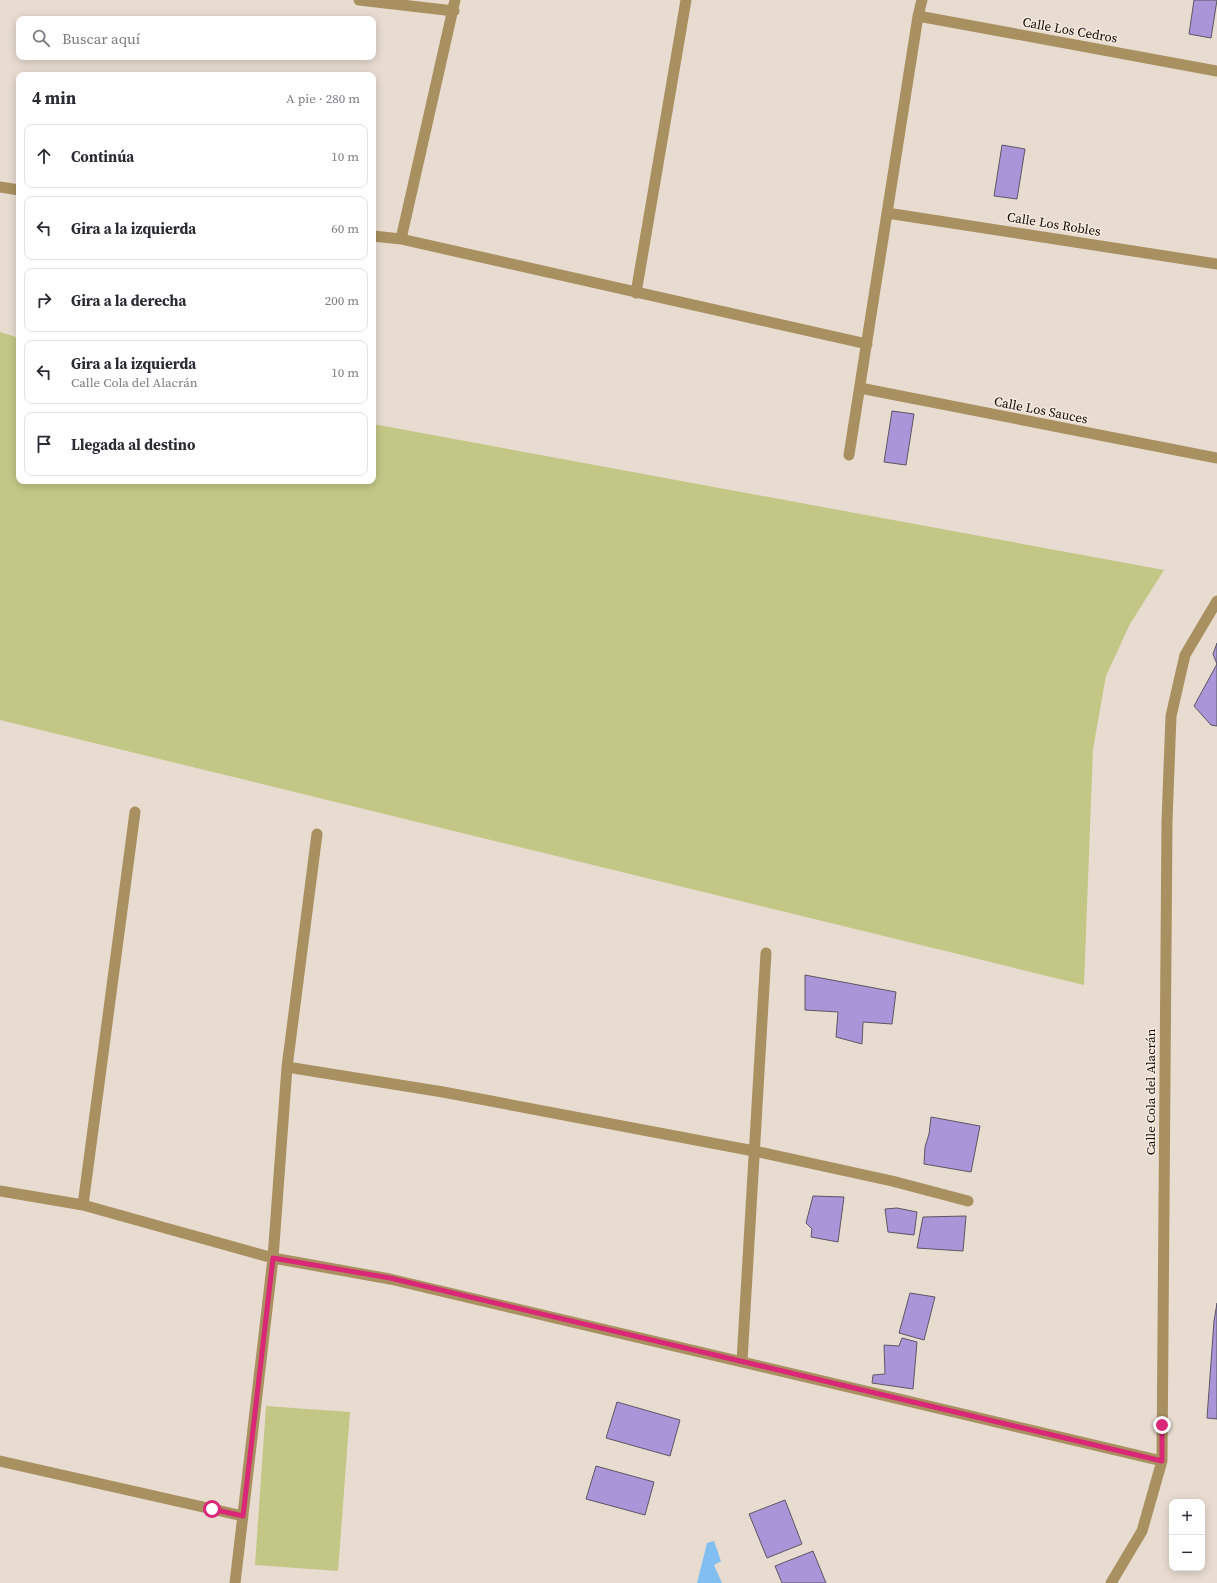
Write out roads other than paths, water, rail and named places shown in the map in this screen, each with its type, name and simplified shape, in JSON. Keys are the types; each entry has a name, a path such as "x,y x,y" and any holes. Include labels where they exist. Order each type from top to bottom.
{"street":[{"path":"359,0 454,6 401,240"},
{"path":"636,293 686,0"},
{"path":"849,455 918,16 922,0"},
{"name":"Calle Los Cedros","path":"918,16 1217,71"},
{"path":"0,187 16,190"},
{"name":"Calle Los Robles","path":"887,213 1217,264"},
{"path":"376,236 401,240 867,344"},
{"name":"Calle Los Sauces","path":"860,388 1217,458"},
{"name":"Calle Cola del Alacrán","path":"1110,1583 1142,1531 1162,1461 1167,821 1171,716 1185,655 1217,601"},
{"path":"83,1205 135,812"},
{"path":"235,1583 273,1258 287,1067 317,834"},
{"path":"742,1361 766,953"},
{"path":"287,1067 443,1092 754,1151 892,1181 968,1201"},
{"path":"0,1191 83,1205 273,1258 390,1278 1162,1461"},
{"path":"0,1461 243,1516"}],"water":[{"path":"714,1541 721,1561 714,1565 722,1583 697,1583 707,1543"}]}
